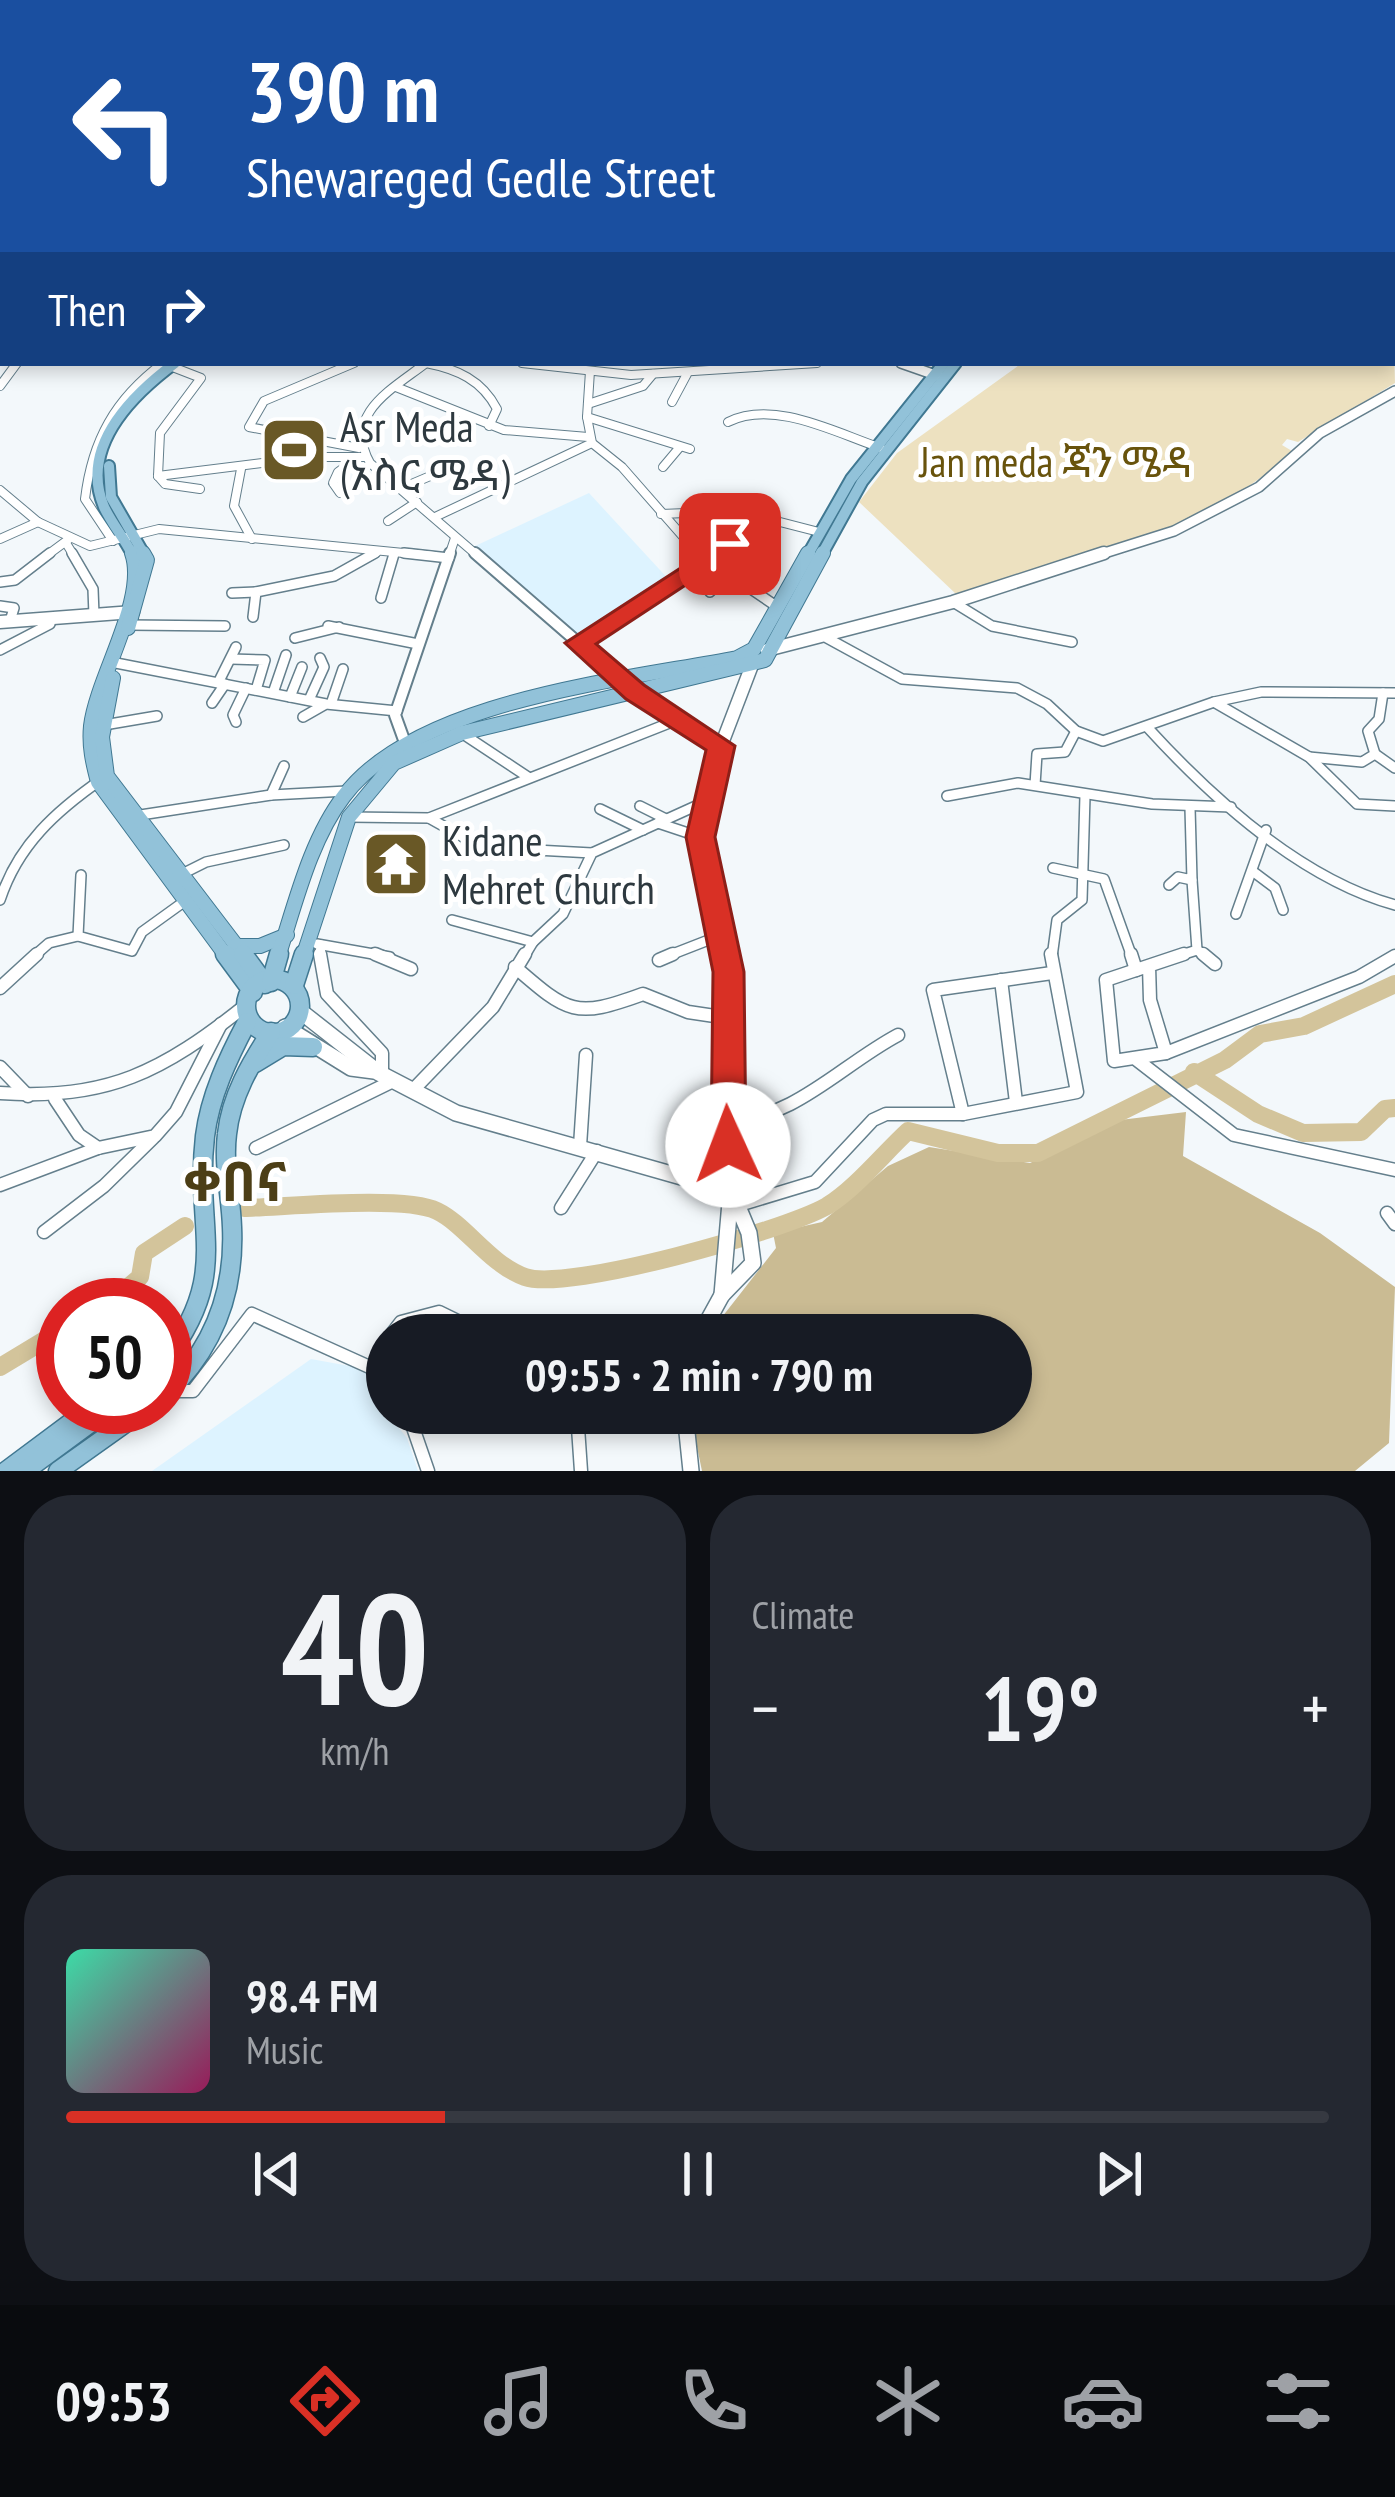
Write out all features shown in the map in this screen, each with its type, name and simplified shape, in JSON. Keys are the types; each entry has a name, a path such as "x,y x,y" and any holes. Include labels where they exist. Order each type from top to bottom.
{"main road":[{"path":"173,366 138,400 111,454 111,496 125,539 147,573 91,737 102,779 278,1029 351,1068 383,1076 509,1129 674,1170 736,1207"},
{"path":"722,1295 748,1271 754,1257 736,1207 727,1122 724,934 700,837 721,746 779,608 819,540 880,447 944,370"},
{"path":"256,997 294,985 314,943 350,817 407,748 827,638 1174,531 1259,487 1320,433 1392,396"},
{"path":"758,655 819,540"},
{"path":"3,623 94,615 128,618"},
{"path":"3,623 128,618"},
{"path":"128,618 104,725 102,779 235,946 256,997"},
{"path":"192,1317 200,1304 212,1253 205,1138 211,1106 347,791 447,725 629,687"},
{"path":"235,946 260,946 287,935"},
{"path":"192,1360 214,1330 231,1280 229,1124 247,1070 278,1029 300,1011 302,997 294,985"},
{"path":"300,1011 355,1049 383,1076"},
{"path":"247,1070 272,1049 313,1047"},
{"path":"712,1314 722,1295 736,1207"},
{"path":"6,1471 56,1434"},
{"path":"25,1471 75,1434"},
{"path":"58,1471 110,1434"},
{"path":"687,1434 691,1471"}],"street":[{"path":"125,539 85,500 91,448 122,396 172,366"},
{"path":"176,366 201,378 163,425 158,476 165,484 200,489"},
{"path":"347,366 264,401 249,427 361,454 629,687 721,746"},
{"path":"361,454 358,431 366,412 422,366"},
{"path":"448,366 485,388 497,410 489,426"},
{"path":"548,366 653,374 687,374 727,366"},
{"path":"590,371 590,440"},
{"path":"588,404 643,386 653,374"},
{"path":"672,402 687,374"},
{"path":"396,387 489,426 590,440 622,467 705,562 779,608"},
{"path":"728,422 740,414 761,411 880,447"},
{"path":"458,429 464,416"},
{"path":"587,417 684,448 663,467"},
{"path":"435,517 590,440"},
{"path":"158,476 361,454"},
{"path":"340,493 333,483 336,475 361,454"},
{"path":"241,469 234,506 252,539"},
{"path":"402,488 442,471"},
{"path":"0,490 4,500 68,541 90,546 159,529 449,558"},
{"path":"388,521 417,502"},
{"path":"661,514 736,511 819,540"},
{"path":"0,539 38,522"},
{"path":"407,748 397,711 455,538"},
{"path":"0,582 15,580 68,541"},
{"path":"68,541 93,589 94,615"},
{"path":"578,643 730,544"},
{"path":"232,593 334,576 376,553"},
{"path":"381,598 394,554"},
{"path":"710,592 724,577"},
{"path":"253,617 256,592"},
{"path":"953,602 966,618 980,623 1072,642"},
{"path":"0,605 14,608 3,623"},
{"path":"128,618 225,626"},
{"path":"0,650 50,624"},
{"path":"295,638 334,626 418,644"},
{"path":"827,638 902,679 1016,688 1047,704 1076,731 1103,741 1214,702 1291,689 1389,693 1368,731 1375,754 1395,768"},
{"path":"212,703 236,647"},
{"path":"273,693 286,655"},
{"path":"309,700 324,667 320,658"},
{"path":"231,659 265,660 233,715 236,722"},
{"path":"116,663 329,704 397,711"},
{"path":"290,697 302,668"},
{"path":"303,718 329,704 343,669"},
{"path":"169,690 174,674"},
{"path":"1214,702 1309,757 1357,804 1395,806"},
{"path":"104,725 157,716"},
{"path":"350,817 429,818 677,720"},
{"path":"1148,728 1185,771 1232,807 1356,895 1395,905"},
{"path":"1034,785 1037,754 1065,752 1076,731"},
{"path":"462,734 528,777"},
{"path":"1309,757 1362,762 1375,754"},
{"path":"272,795 284,766"},
{"path":"0,900 6,867 44,825 102,779"},
{"path":"947,796 1034,785 1190,808 1232,807"},
{"path":"134,816 272,795 347,791"},
{"path":"736,1207 815,1182 873,1120 886,1114 963,1114 1078,1090 1052,973 1052,929 1063,914 1080,905 1085,796"},
{"path":"429,818 481,847 592,854 709,800"},
{"path":"640,806 700,837"},
{"path":"1190,808 1197,950 1215,964"},
{"path":"600,809 643,830"},
{"path":"1236,914 1255,873 1265,830"},
{"path":"180,875 206,862 284,845"},
{"path":"412,1090 493,1007 533,942 562,914 592,854"},
{"path":"1053,868 1104,879 1143,968 1166,1053"},
{"path":"1255,873 1275,888 1283,910"},
{"path":"78,937 81,875"},
{"path":"1169,885 1178,878 1192,880"},
{"path":"0,988 49,943 78,937 132,951 142,932 185,901"},
{"path":"452,920 533,942"},
{"path":"659,960 724,934"},
{"path":"256,1148 383,1076 382,1053 331,1008 318,976 314,943 389,957 411,969"},
{"path":"1197,950 1173,963 1143,968 1106,983 1112,1056 1118,1062 1216,1037 1359,977 1395,956"},
{"path":"515,967 560,1006 600,1010 643,994 688,1012 728,1018"},
{"path":"963,1114 933,990 1052,973"},
{"path":"1001,980 1016,1102"},
{"path":"0,1093 56,1099 149,1075 256,997"},
{"path":"44,1232 104,1186 176,1112 221,1024"},
{"path":"727,1122 773,1118 847,1063 898,1035"},
{"path":"561,1208 588,1149 586,1054"},
{"path":"1137,1060 1234,1135 1395,1170"},
{"path":"0,1067 28,1096"},
{"path":"56,1099 79,1135 98,1148"},
{"path":"1,1187 98,1148 155,1136"},
{"path":"192,1390 252,1313 366,1361"},
{"path":"415,1434 428,1471"},
{"path":"578,1434 581,1471"}],"shaded area":[{"path":"589,493 672,583 582,642 473,547"},
{"path":"1186,1112 1183,1156 1320,1233 1395,1287 1389,1443 1355,1471 702,1471 694,1434 1032,1434 1032,1314 724,1314 776,1248 773,1233 822,1222 888,1166 929,1147 1030,1163 1120,1120"},
{"path":"311,1359 366,1369 366,1434 404,1434 418,1471 152,1471"}],"green space":[{"name":"Jan meda ጃን ሜዳ","path":"1018,366 1395,366 1395,383 1298,442 1287,439 1282,445 1292,451 1220,503 1134,541 956,594 859,502 897,453"}],"waterway":[{"path":"1197,1074 1260,1034 1304,1026 1395,984"},
{"path":"244,1208 421,1206 448,1217 500,1263 525,1277 584,1276 676,1256 803,1217 838,1199 908,1131 998,1153 1038,1153 1197,1074"},
{"path":"1197,1074 1258,1114 1303,1133 1361,1132 1385,1109 1395,1108"},
{"path":"139,1278 144,1253 185,1226"},
{"path":"0,1367 36,1345"}],"place":[{"name":"Asr Meda (አስር ሜዳ)","path":"294,450"},
{"name":"Kidane Mehret Church","path":"396,864"}],"district":[{"name":"ቀበና","path":"235,1181"}],"route":[{"path":"728,1145 729,972 700,843 721,746 635,692 578,643 730,544"}]}
